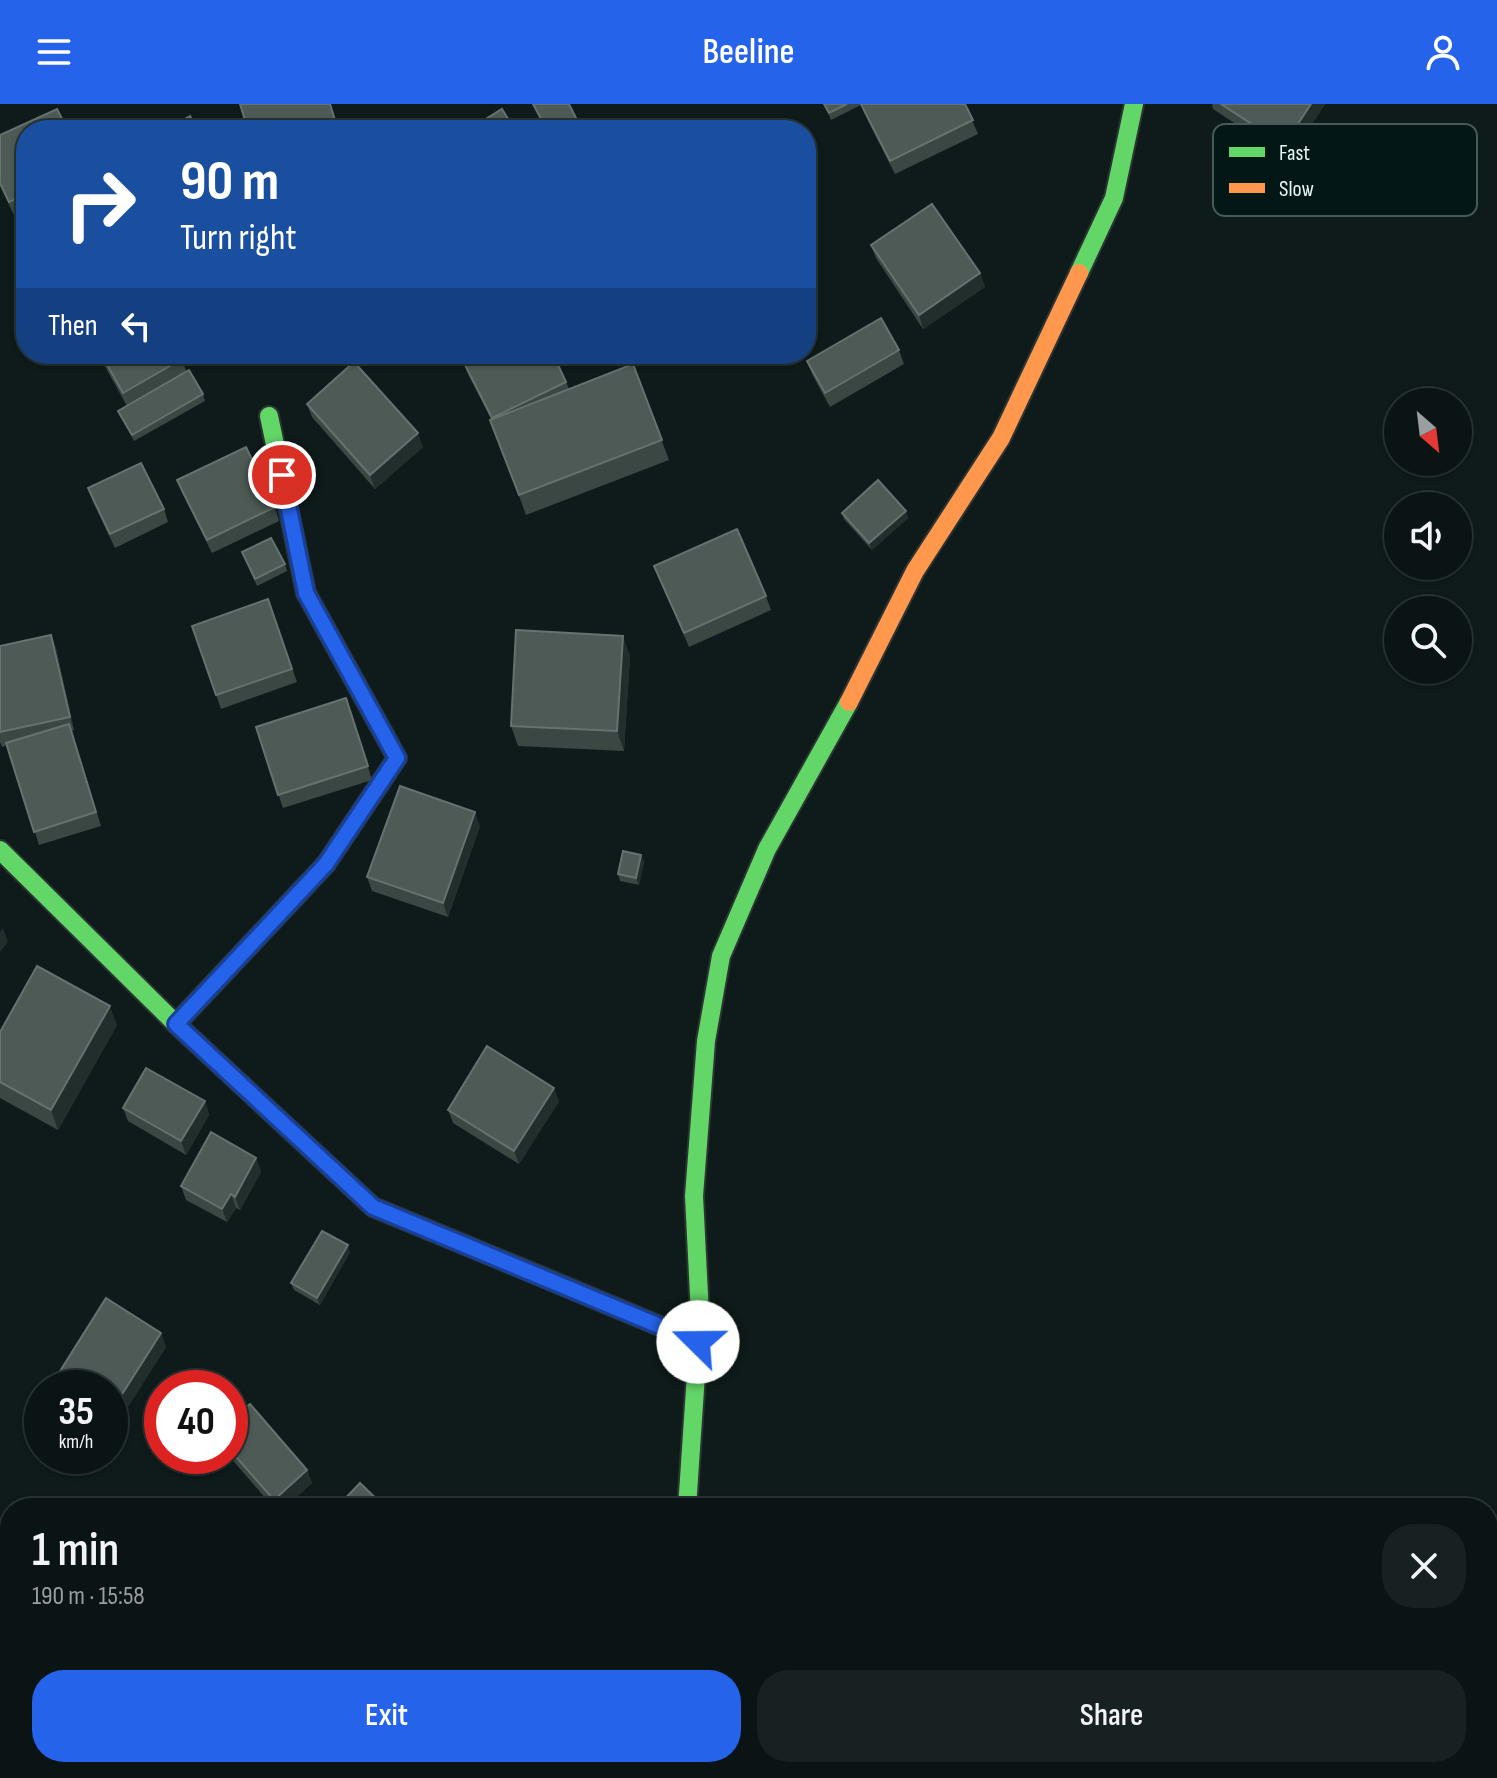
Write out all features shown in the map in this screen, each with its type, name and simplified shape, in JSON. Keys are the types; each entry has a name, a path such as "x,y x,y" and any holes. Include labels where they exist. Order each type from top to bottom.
{"street":[{"path":"688,1498 700,1315 694,1196 706,1041 721,956 767,849 831,738 915,571 1001,438 1114,198 1134,104"},
{"path":"176,1024 326,864 397,758 306,593 269,416"},
{"path":"0,850 176,1024 373,1207 698,1342"}],"building":[{"path":"240,104 330,104 335,120 245,120"},
{"path":"533,104 569,104 577,120 542,120"},
{"path":"824,104 847,104 829,113"},
{"path":"861,104 965,104 973,120 890,161"},
{"path":"1221,104 1311,104 1298,124 1252,124"},
{"path":"57,109 63,120 33,120"},
{"path":"502,109 509,120 484,120"},
{"path":"16,128 16,199 9,202 0,183 0,135"},
{"path":"932,204 980,273 919,315 871,245"},
{"path":"881,318 899,350 825,393 809,364 816,364 816,356"},
{"path":"107,364 173,364 123,393"},
{"path":"352,364 356,364 418,433 370,475 307,404"},
{"path":"465,364 558,364 566,382 492,418"},
{"path":"633,364 662,440 519,495 490,420"},
{"path":"189,370 203,394 132,435 118,411"},
{"path":"246,447 275,507 207,540 177,480"},
{"path":"141,463 164,509 110,534 88,488"},
{"path":"878,480 906,511 869,543 842,513"},
{"path":"737,529 766,596 684,633 654,566"},
{"path":"271,538 285,564 255,579 242,552"},
{"path":"268,599 292,669 216,695 192,626"},
{"path":"516,630 623,636 617,731 511,726"},
{"path":"51,635 70,717 0,732 0,646"},
{"path":"346,698 368,766 278,795 256,727"},
{"path":"69,724 96,812 34,832 6,743"},
{"path":"400,786 475,812 443,903 367,877"},
{"path":"623,851 641,855 636,878 618,874"},
{"path":"37,966 110,1006 51,1110 0,1082 0,1032"},
{"path":"487,1046 554,1088 514,1151 448,1110"},
{"path":"146,1068 205,1101 181,1141 123,1108"},
{"path":"211,1132 256,1158 235,1197 231,1194 222,1209 181,1186"},
{"path":"322,1231 348,1245 317,1298 291,1283"},
{"path":"106,1298 161,1333 128,1385 128,1370 61,1370"},
{"path":"250,1404 307,1470 276,1498 272,1498 248,1470"},
{"path":"360,1483 376,1498 346,1498"}],"traffic: fast":[{"path":"1079,273 1114,198 1134,104"},
{"path":"176,1024 326,864 397,758 306,593 269,416"},
{"path":"688,1498 700,1315 694,1196 706,1041 721,956 767,849 849,702"},
{"path":"0,850 176,1024 373,1207 545,1278"}],"traffic: slow":[{"path":"849,702 915,571 1001,438 1079,273"},
{"path":"545,1278 698,1342"}],"route":[{"path":"282,475 306,593 397,758 326,864 176,1024 373,1207 698,1342"}]}
